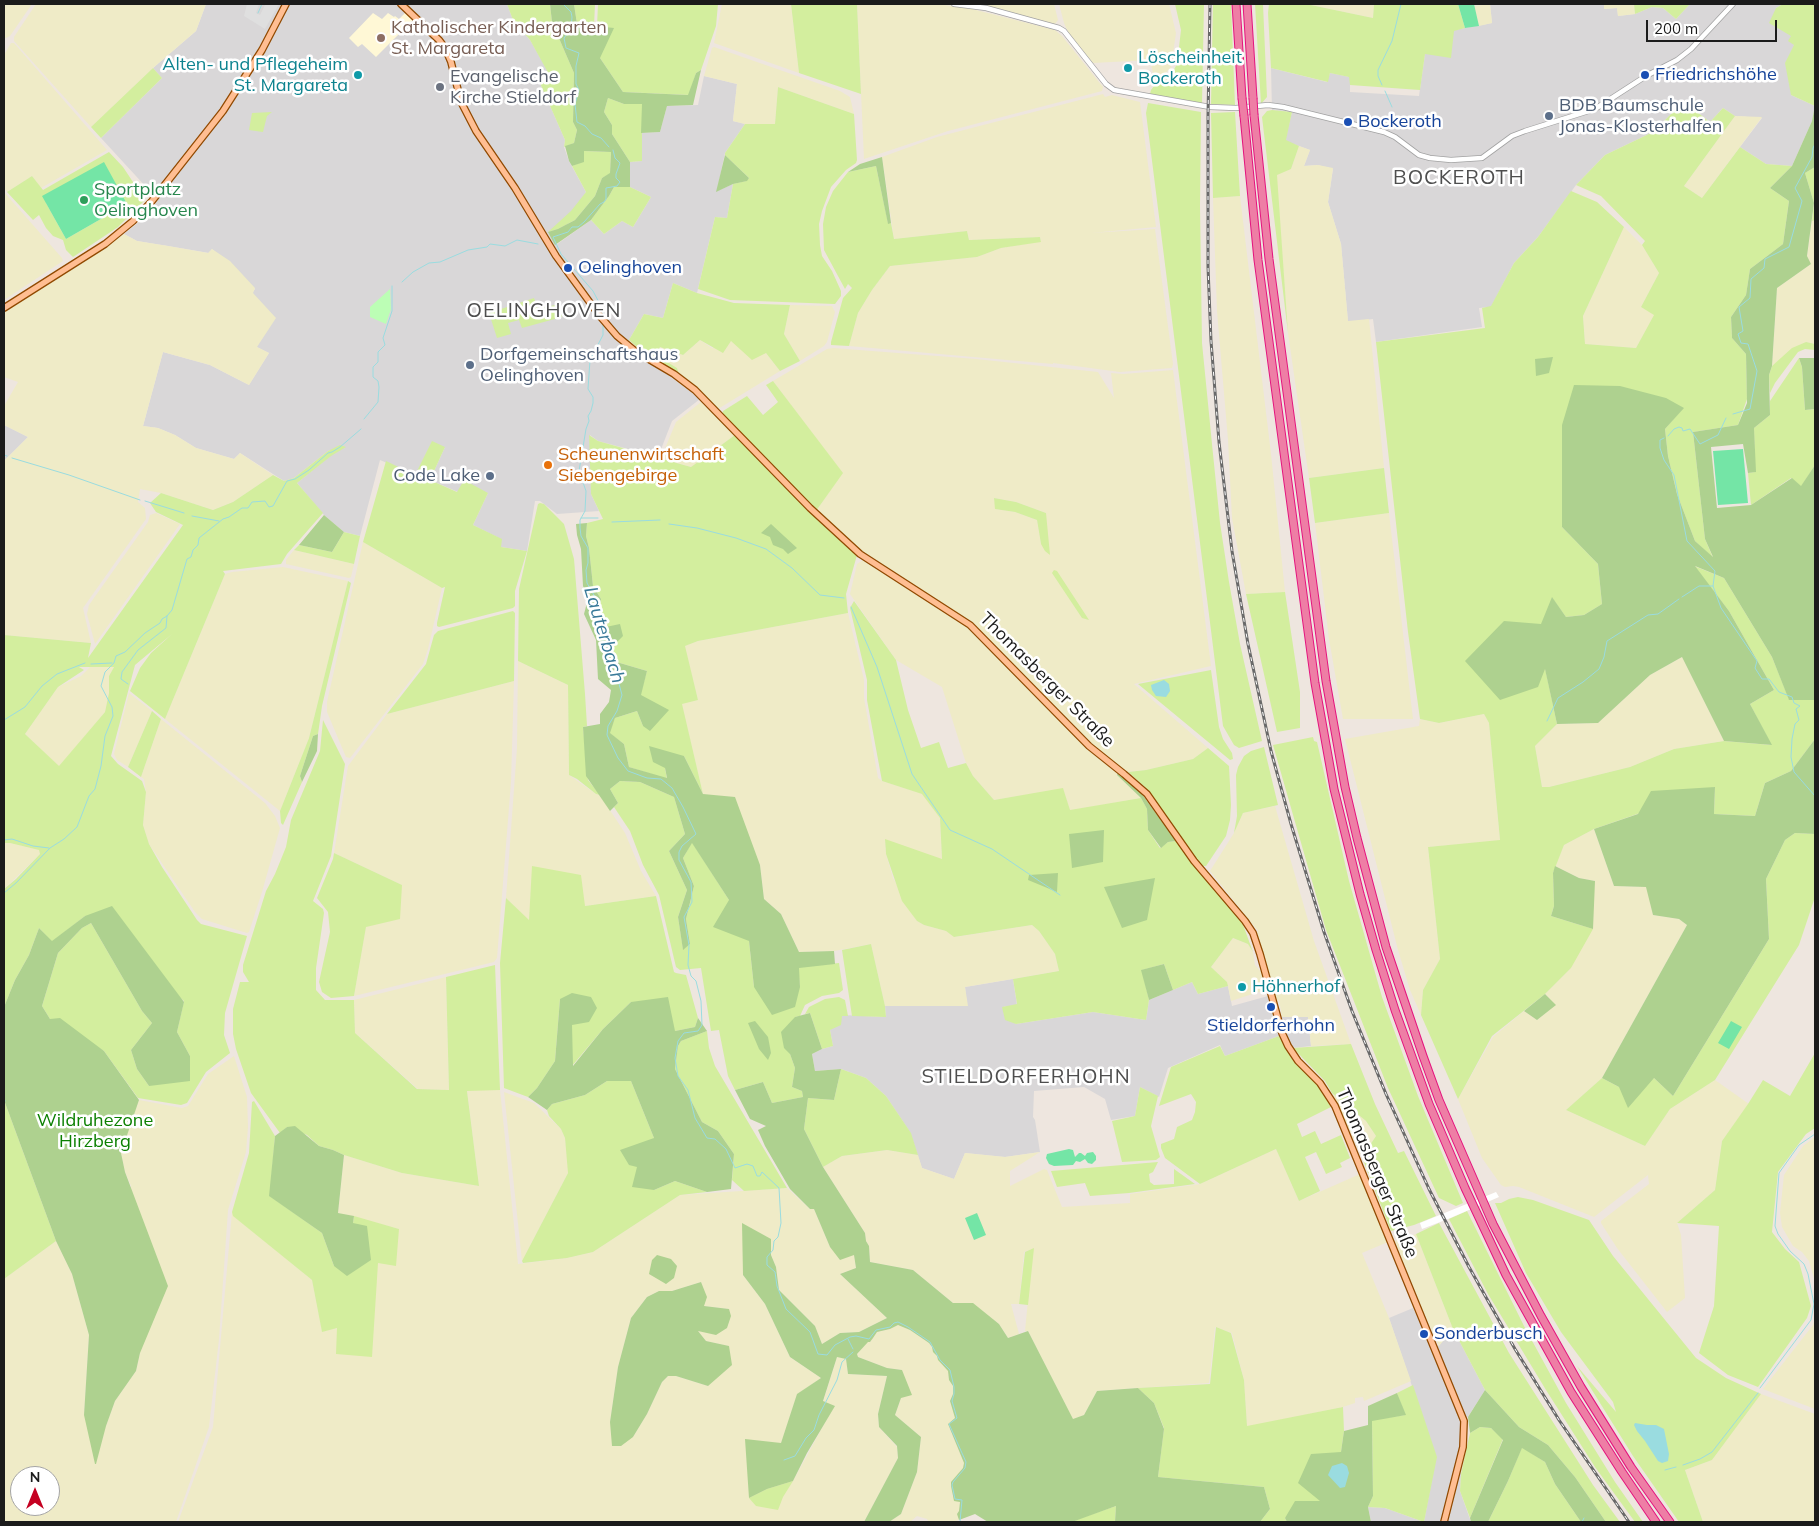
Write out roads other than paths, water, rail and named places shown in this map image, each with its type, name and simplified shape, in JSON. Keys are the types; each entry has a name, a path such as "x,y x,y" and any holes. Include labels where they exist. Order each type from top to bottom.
{"highway":[{"path":"1236,4 1242,98 1258,260 1308,640 1324,739 1346,842 1376,950 1413,1060 1450,1155 1498,1259 1547,1350 1594,1430 1656,1522"},
{"path":"1247,4 1254,115 1263,208 1318,629 1333,722 1357,838 1386,947 1423,1056 1456,1142 1508,1255 1561,1352 1604,1424 1670,1522"}],"main road":[{"path":"4,308 104,244 133,221 152,201 223,111 262,50 286,4"},
{"name":"Thomasberger Straße","path":"401,4 445,48 467,116 515,188 556,256 599,315 617,336 632,349 674,374 694,390 810,508 860,554 970,625 1089,746 1147,794 1194,861 1245,921 1253,933 1260,954 1282,1033 1298,1061 1320,1083 1335,1106 1464,1421 1463,1447 1444,1522"}],"street":[{"path":"954,4 986,8 1059,28 1064,31 1106,84 1114,90 1210,108 1284,107 1384,132 1395,137 1419,155 1430,158 1482,158 1512,136 1595,110 1646,76 1677,60 1691,49 1733,4"}],"water":[{"path":"1164,680 1169,684 1170,691 1166,697 1156,696 1151,685"},
{"path":"1635,1423 1656,1425 1664,1429 1669,1454 1668,1461 1662,1463 1658,1461 1637,1431"},
{"path":"1342,1463 1347,1466 1349,1473 1345,1487 1340,1488 1328,1475 1332,1466"}],"waterway":[{"path":"258,13 262,4"},
{"name":"Lauterbach","path":"563,4 571,12 572,17 571,29 564,38 566,48 579,53 576,66 576,84 579,90 575,104 577,122 585,126 592,134 601,138 609,147"},
{"path":"1382,85 1378,76 1378,70 1392,41 1401,4"},
{"path":"1385,91 1392,107"},
{"path":"1733,414 1750,409 1757,371 1748,344 1741,343 1738,334 1743,331 1739,307 1750,298 1751,279 1764,268 1765,259 1789,247 1802,201 1795,188 1812,157 1815,144"},
{"name":"Lauterbach","path":"603,316 603,310 593,291 561,254 553,237 568,232 572,227 578,227 604,202 606,199 606,188 617,186 620,182 616,178 620,163 615,158 613,150"},
{"path":"402,282 413,272 429,263 440,262 468,250 487,247 490,244 505,246 517,240 538,244"},
{"path":"364,419 378,402 379,387 378,381 373,377 373,367 378,362 378,352 385,345 383,338 392,311 392,286"},
{"name":"Lauterbach","path":"603,322 603,335 590,360 588,389 593,397 593,403 588,416 589,421 579,471 586,491 585,511 580,520 580,528 581,536 588,548 587,583 595,597 602,639 611,654 622,695 617,711 608,726 607,735 618,758 628,771 647,778 661,779 672,788 696,834 682,846 679,852 679,860 691,882 692,902 684,917 689,945 688,965 691,976 696,981 701,1001 702,1025 698,1031 684,1033 678,1041 675,1058 678,1076 688,1090 695,1118 707,1138 715,1139 726,1149 735,1168 747,1164 753,1166 757,1176 760,1176 762,1172 779,1188 781,1223 778,1237 774,1241 773,1250 767,1257 767,1265 775,1272 777,1286 786,1309 810,1332 818,1354 827,1355 835,1345 850,1337 856,1336 869,1339 876,1330 890,1327 898,1322 930,1342 940,1360 950,1370 954,1387 952,1401 957,1418 949,1424 966,1462 965,1468 952,1485 955,1499 962,1500 960,1522"},
{"path":"1668,436 1674,429 1679,427 1683,431 1690,429 1700,444 1718,435 1726,418"},
{"path":"4,893 50,848 77,827 89,796 95,789 101,766 105,736 113,716 112,707 101,686 105,672 114,663 116,656 125,652 145,633 160,623 172,610 187,559 191,557 193,550 198,545 199,538 223,519 242,508 248,508 252,502 265,501 269,507 273,506 287,481 295,479 309,470 328,453 340,447 361,429"},
{"path":"1664,438 1660,440 1660,448 1664,460 1674,475 1687,541 1715,571 1713,586 1721,608 1757,661 1755,668 1762,679 1769,679 1779,692 1792,697 1794,703 1800,706 1796,709 1799,720 1795,724 1791,757 1794,772 1815,796"},
{"path":"12,458 69,475 140,500"},
{"path":"145,501 184,513"},
{"path":"192,516 219,521"},
{"path":"581,518 598,518"},
{"path":"612,522 660,520"},
{"path":"669,524 697,528 736,538 766,549 792,568 820,595 844,598"},
{"path":"1682,597 1699,586 1713,586"},
{"path":"1547,721 1558,698 1599,669 1604,657 1607,641 1648,615 1658,614 1679,599"},
{"path":"851,607 877,667 912,774 950,830 992,849 1060,895"},
{"path":"128,684 121,679 122,672 138,650 166,628 167,616"},
{"path":"4,720 25,707 42,686 57,674 85,663"},
{"path":"91,664 112,663"},
{"path":"4,840 12,839 33,846 49,848"},
{"path":"1760,1388 1811,1320 1814,1304 1808,1274 1804,1264 1790,1251 1778,1234 1775,1226 1779,1173 1799,1145 1815,1134"},
{"path":"848,1339 853,1349"},
{"path":"784,1460 795,1456 806,1438 814,1430 819,1415 837,1380 842,1362 853,1352"},
{"path":"1683,1465 1712,1452 1758,1393"},
{"path":"1665,1470 1676,1467"},
{"path":"1582,1522 1584,1518"}],"railway":[{"path":"1210,4 1208,267 1211,341 1219,442 1232,551 1248,644 1271,751 1291,824 1324,932 1352,1011 1386,1094 1429,1189 1469,1267 1515,1349 1559,1420 1629,1522"}],"place":[{"name":"Katholischer Kindergarten St. Margareta","path":"381,38"},
{"name":"Löscheinheit Bockeroth","path":"1128,68"},
{"name":"Alten- und Pflegeheim St. Margareta","path":"358,75"},
{"name":"Friedrichshöhe","path":"1645,75"},
{"name":"Evangelische Kirche Stieldorf","path":"440,87"},
{"name":"BDB Baumschule Jonas-Klosterhalfen","path":"1549,116"},
{"name":"Bockeroth","path":"1348,122"},
{"name":"Sportplatz Oelinghoven","path":"84,200"},
{"name":"Oelinghoven","path":"568,268"},
{"name":"Dorfgemeinschaftshaus Oelinghoven","path":"470,365"},
{"name":"Scheunenwirtschaft Siebengebirge","path":"548,465"},
{"name":"Code Lake","path":"490,476"},
{"name":"Höhnerhof","path":"1242,987"},
{"name":"Stieldorferhohn","path":"1271,1007"},
{"name":"Sonderbusch","path":"1424,1334"}],"district":[{"name":"BOCKEROTH","path":"1459,178"},
{"name":"OELINGHOVEN","path":"544,311"},
{"name":"STIELDORFERHOHN","path":"1026,1077"}],"park label":[{"name":"Wildruhezone Hirzberg","path":"95,1131"}]}
